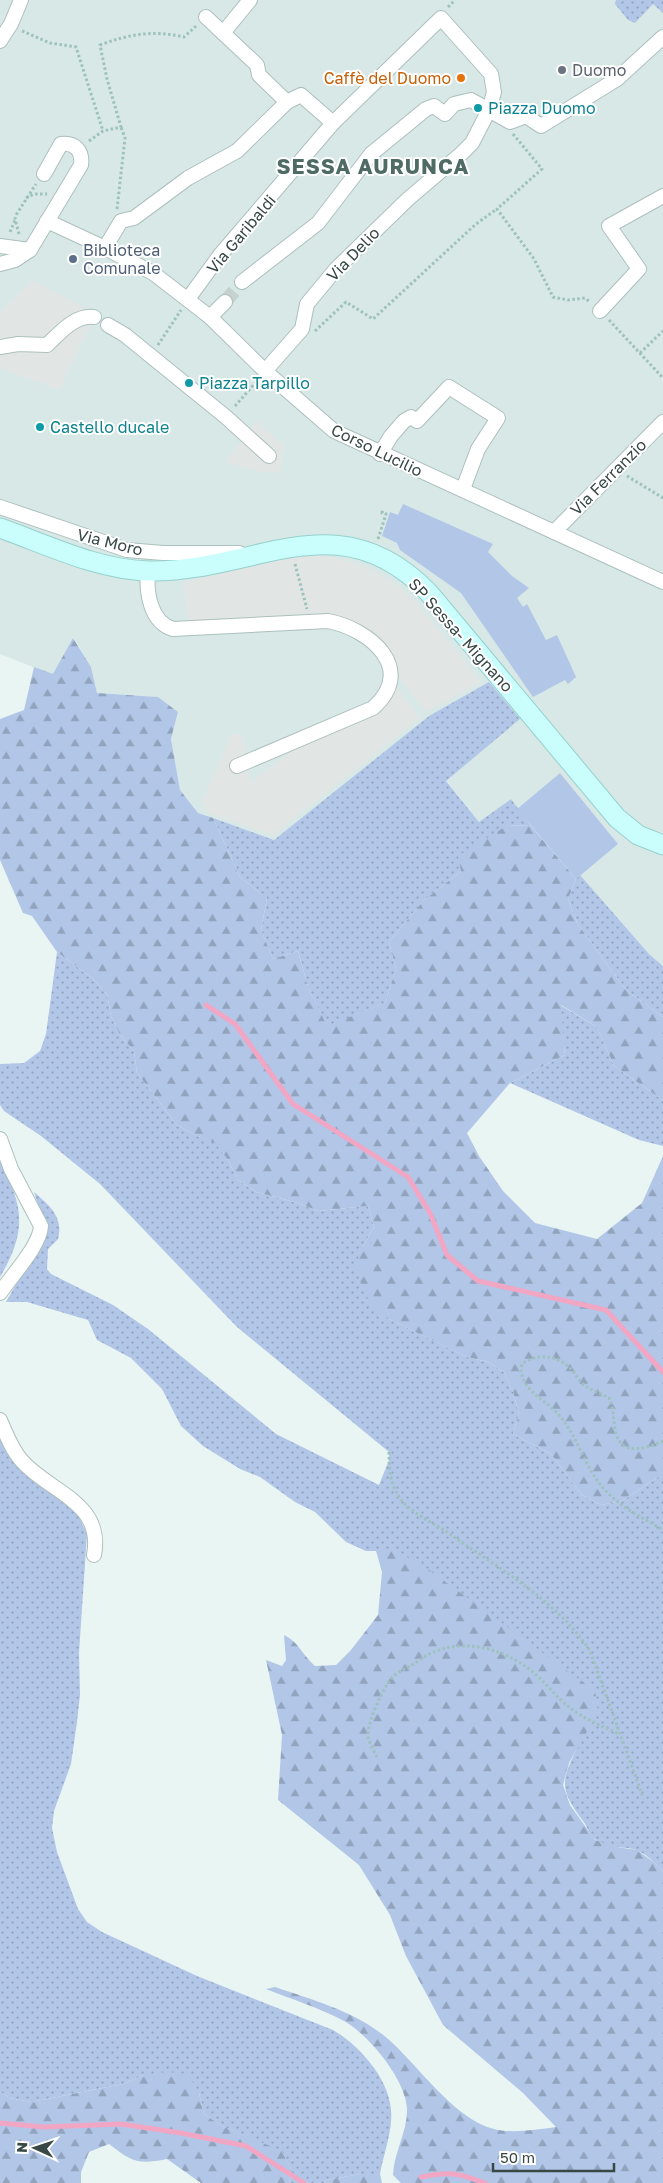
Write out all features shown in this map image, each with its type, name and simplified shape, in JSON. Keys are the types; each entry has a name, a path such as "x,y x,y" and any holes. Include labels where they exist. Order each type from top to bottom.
{"street":[{"path":"0,41 11,24 21,0"},
{"path":"223,33 250,0"},
{"path":"206,17 257,66 259,75 287,102"},
{"name":"Via Garibaldi","path":"188,299 220,255 333,123 441,18 484,65 493,80 494,114"},
{"path":"242,282 318,223 372,154 422,111 434,106 445,114 454,104 464,100 477,102 510,122 526,116 542,126 617,79 663,37"},
{"path":"105,248 118,224 134,218 188,178 237,150 287,102 302,95 333,123"},
{"name":"Via Delio","path":"266,371 302,329 307,304 336,269 408,199 462,153 494,114"},
{"path":"0,264 15,260 47,221 81,165 82,157 79,149 71,144 60,144 44,174"},
{"path":"600,311 639,269 608,226 663,196"},
{"name":"Corso Lucilio","path":"47,221 153,273 210,317 266,371 334,431 380,454 463,489 663,582"},
{"path":"3,241 27,245"},
{"path":"210,317 225,302"},
{"path":"0,347 18,344 47,345 72,323 86,317 94,318"},
{"path":"108,325 125,335 226,417 268,456"},
{"path":"380,454 404,422 411,417 417,421 449,387 498,418 478,449 463,489"},
{"name":"Via Ferranzio","path":"554,532 663,422"},
{"name":"Via Moro","path":"0,507 127,550 163,553 254,554"},
{"name":"SP Sessa- Mignano","path":"0,528 108,566 148,571 178,570 254,554 324,544 346,546 374,554 405,572 428,594 617,818 638,835 663,845"},
{"path":"148,571 148,590 156,618 164,626 173,629 328,621 346,625 366,635 379,647 385,656 389,672 389,686 383,699 362,714 237,766"},
{"path":"0,1139 11,1169 41,1226 41,1236 0,1293"},
{"path":"0,1420 22,1461 70,1498 87,1515 95,1538 94,1555"}],"path":[{"path":"118,224 117,208 125,138 107,79 100,45 140,33 160,32 184,37 206,17"},
{"path":"11,24 50,43 76,47 103,131"},
{"path":"302,329 318,331 346,302 373,319 476,224 497,209 542,168 494,114"},
{"path":"79,149 103,131 121,127"},
{"path":"3,241 10,232 24,200 44,174"},
{"path":"24,200 34,194 46,194"},
{"path":"497,209 534,258 553,297 568,300 585,298 600,311 663,378"},
{"path":"15,219 17,231 27,245"},
{"path":"150,356 188,299"},
{"path":"640,353 663,331"},
{"path":"226,417 266,371"},
{"path":"616,469 663,498"},
{"path":"374,554 386,514 382,513 383,509"},
{"path":"294,559 298,583 311,621"},
{"path":"663,1441 641,1450 625,1445 619,1440 615,1430 614,1416 609,1398 584,1385 570,1368 558,1360 545,1356 534,1357 522,1364 521,1375 527,1385 567,1425 582,1456 608,1494 663,1530"},
{"path":"389,1452 390,1478 404,1503 522,1585 565,1618 580,1636 590,1651 643,1797"},
{"path":"377,1757 368,1737 369,1725 387,1685 396,1673 428,1653 458,1644 477,1646 516,1660 534,1673 569,1707 586,1719 620,1734"}],"shaded area":[{"path":"0,0 663,0 663,966 649,954 580,875 618,844 560,773 517,809 511,799 479,822 446,780 520,719 429,716 274,840 198,813 180,790 171,739 178,712 158,697 97,693 91,667 74,638 53,675 0,654"},
{"path":"33,280 96,314 59,390 0,368 0,312"},
{"path":"257,421 284,446 280,473 260,472 225,462"},
{"path":"326,556 367,567 396,584 411,596 481,682 426,712 398,676 390,650 381,639 362,626 188,622 184,582 287,558"},
{"path":"395,684 420,718 273,835 206,812 203,800 232,733 243,736 250,782 298,747 373,714 391,699"}],"green space":[{"path":"616,0 663,0 663,13 653,4 635,23 628,20 615,4"},
{"path":"403,504 493,544 488,552 512,576 529,588 517,598 523,607 527,604 546,640 557,635 576,677 568,684 565,680 533,697 461,593 400,550 397,543 382,536 390,512 398,515"},
{"path":"73,638 91,667 97,693 158,697 178,712 171,739 180,790 198,813 213,818 240,877 267,898 261,930 273,959 298,951 308,987 327,1026 385,1003 396,969 389,942 423,901 461,871 458,856 508,825 531,826 576,879 568,899 577,923 626,990 663,1017 663,1100 614,1066 597,1027 561,1005 565,1055 510,1083 467,1133 479,1156 503,1191 535,1223 597,1239 642,1203 663,1156 663,1477 658,1477 622,1501 601,1505 582,1495 551,1454 513,1434 519,1413 513,1392 504,1372 488,1362 467,1357 389,1319 372,1306 362,1287 355,1266 363,1246 374,1227 368,1206 318,1211 298,1203 256,1192 238,1180 228,1160 215,1143 177,1125 137,1073 134,1051 120,1035 111,1016 107,994 92,978 57,952 32,916 23,913 0,860 0,719 24,710 34,667 53,674"},
{"path":"489,682 520,719 446,781 479,822 511,799 531,826 508,825 461,871 423,901 389,942 396,969 385,1003 327,1027 308,987 298,951 273,959 261,930 267,898 240,877 213,818 274,840 429,716"},
{"path":"560,773 618,844 576,879 517,809"},
{"path":"580,875 649,954 663,966 663,1017 626,990 577,923 568,899 576,879"},
{"path":"57,952 92,978 107,994 111,1016 120,1035 134,1051 137,1073 177,1125 195,1135 215,1142 228,1160 238,1180 256,1192 298,1203 318,1211 368,1206 374,1227 363,1246 389,1319 467,1357 488,1362 504,1372 513,1392 519,1413 513,1434 551,1454 582,1495 601,1505 622,1501 658,1477 663,1477 663,1872 644,1854 631,1849 605,1845 592,1836 566,1792 566,1776 579,1744 394,1551 366,1551 346,1542 315,1512 295,1502 260,1477 240,1469 203,1446 181,1426 162,1389 131,1358 97,1340 88,1320 27,1302 6,1302 46,1231 34,1192 54,1212 59,1224 58,1239 48,1249 47,1269 51,1274 113,1305 148,1329 276,1434 379,1485 389,1460 389,1452 237,1327 100,1184 41,1136 4,1111 0,1105 0,1064 24,1063 40,1051 46,1034"},
{"path":"560,1005 597,1027 614,1066 663,1100 663,1146 639,1140 510,1083 565,1055"},
{"path":"0,1160 14,1191 19,1218 15,1245 0,1277"},
{"path":"0,1440 21,1471 63,1501 78,1515 87,1534 79,1653 80,1695 77,1722 71,1764 54,1811 52,1828 57,1852 78,1909 87,1922 102,1932 197,1976 333,2030 355,2046 374,2068 382,2081 391,2107 388,2141 380,2174 361,2174 326,2180 324,2183 289,2183 292,2171 282,2152 222,2126 204,2114 199,2093 144,2075 123,2084 31,2102 10,2098 0,2092"},
{"path":"376,1551 394,1551 421,1564 595,1691 598,1712 569,1763 563,1785 570,1805 595,1840 616,1847 637,1850 655,1863 663,1872 663,2183 401,2183 393,2175 407,2117 407,2108 405,2097 393,2071 364,2036 344,2021 266,1989 275,1987 317,2001 357,2018 370,2026 396,2046 455,2107 471,2119 488,2127 506,2131 556,2127 523,2093 443,2025 406,1956 390,1915 359,1865 278,1800 282,1735 266,1660 282,1666 286,1660 284,1635 297,1645 315,1666 336,1665 351,1650 378,1615 382,1572"},
{"path":"166,2072 188,2074 199,2093 204,2114 222,2126 282,2151 292,2171 289,2183 201,2183 167,2159 142,2162 124,2155 109,2144 89,2152 81,2172 81,2183 0,2183 0,2092 10,2098 31,2102 123,2084 144,2075"},
{"path":"361,2174 380,2174 382,2183 324,2183 326,2180"}],"waterway":[{"path":"206,1005 235,1024 293,1104 408,1177 430,1213 447,1255 478,1281 606,1310 663,1372"},
{"path":"0,2123 43,2127 121,2124 181,2133 246,2146 304,2183"},
{"path":"421,2177 453,2174 485,2183"}],"tunnel":[{"path":"225,302 242,282"}],"place":[{"name":"Duomo","path":"562,70"},
{"name":"Caffè del Duomo","path":"461,78"},
{"name":"Piazza Duomo","path":"478,108"},
{"name":"Biblioteca Comunale","path":"73,259"},
{"name":"Piazza Tarpillo","path":"189,383"},
{"name":"Castello ducale","path":"40,427"}],"district":[{"name":"SESSA AURUNCA","path":"373,166"}]}
